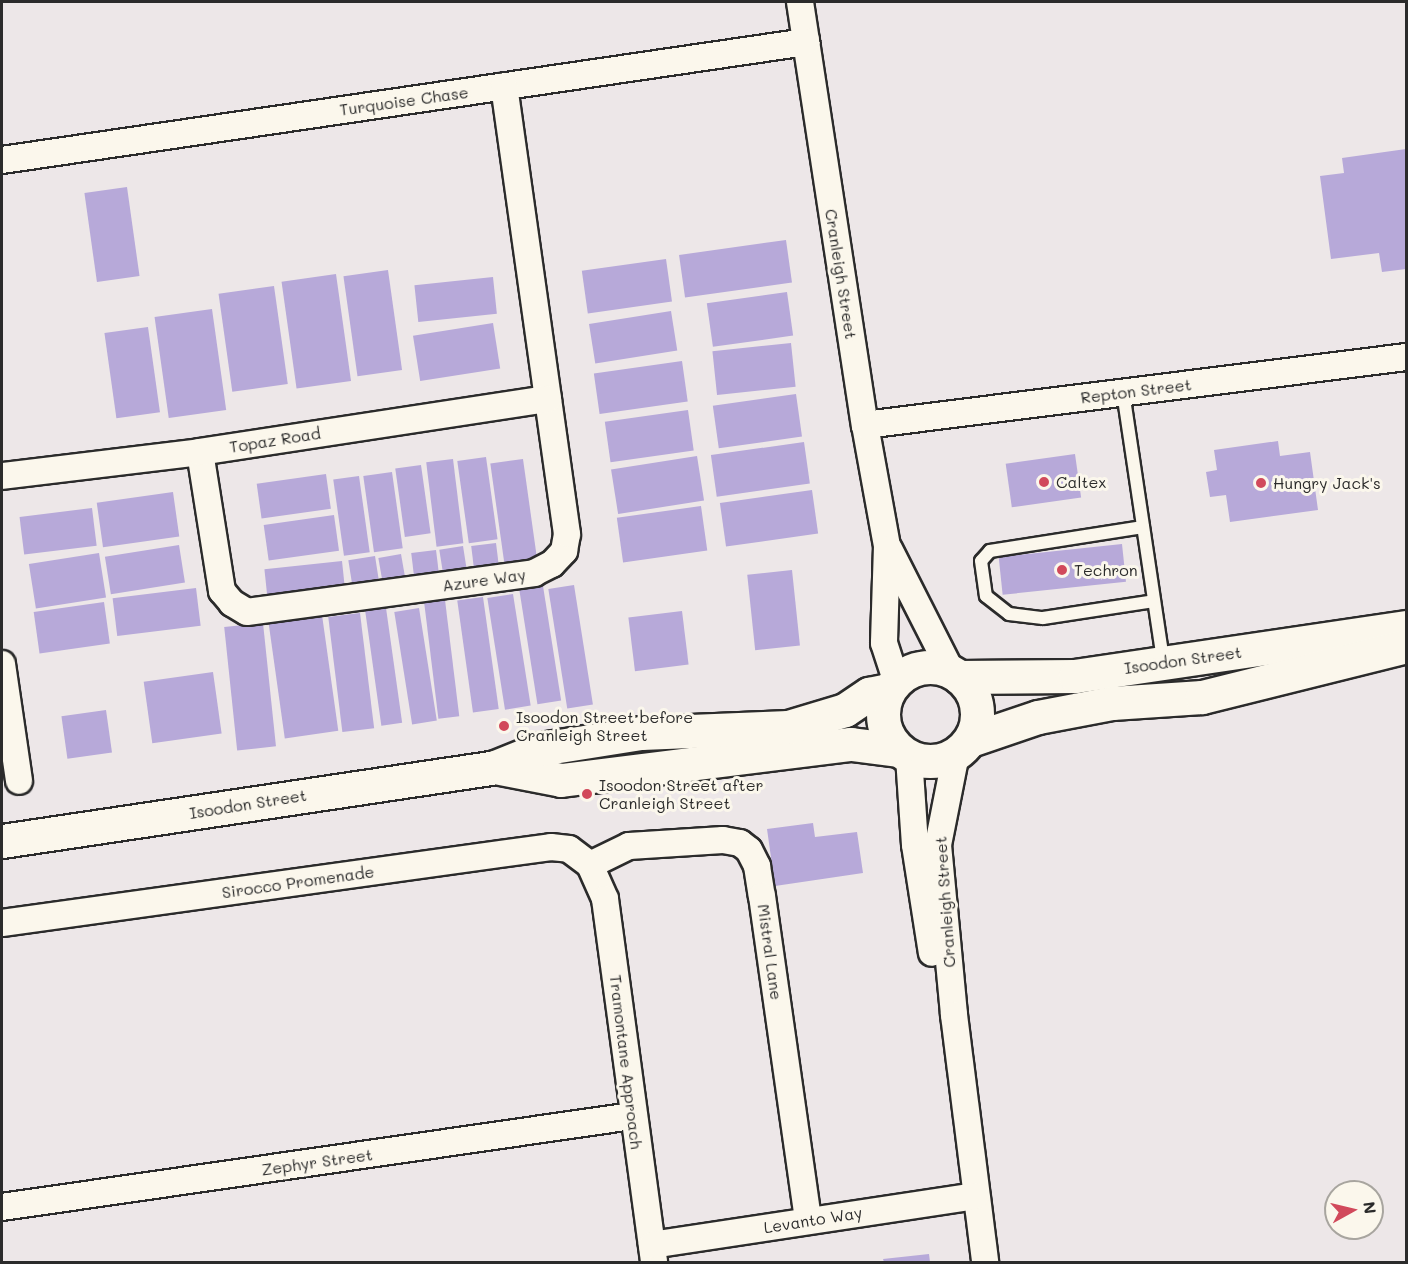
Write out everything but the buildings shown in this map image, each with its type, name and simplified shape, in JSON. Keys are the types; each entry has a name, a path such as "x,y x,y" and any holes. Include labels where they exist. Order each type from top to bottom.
{"street":[{"name":"Cranleigh Street","path":"800,2 865,425 887,546 884,642 892,685"},
{"name":"Turquoise Chase","path":"2,160 806,42"},
{"name":"Azure Way","path":"200,452 222,591 232,603 247,612 534,573 552,564 564,551 567,534 504,86"},
{"name":"Repton Street","path":"865,425 1407,357"},
{"name":"Topaz Road","path":"2,476 200,452 548,399"},
{"name":"Cranleigh Street","path":"887,546 955,674"},
{"name":"Isoodon Street","path":"2,841 495,767 540,749 641,733 788,728 845,710 869,694 892,685 918,668 955,674 1075,676 1407,627"},
{"name":"Isoodon Street","path":"495,767 561,780 851,744 934,762 963,747 1038,717 1112,704 1202,697 1407,646"},
{"path":"2,664 19,781"},
{"path":"955,674 972,692 977,711 963,747"},
{"path":"892,685 883,702 884,728 904,754"},
{"name":"Cranleigh Street","path":"963,747 938,844 954,1015 984,1263"},
{"name":"Cranleigh Street","path":"904,754 932,953 954,1015"},
{"name":"Mistral Lane","path":"590,865 629,846 723,840 740,843 749,850 757,866 762,896 808,1220"},
{"name":"Sirocco Promenade","path":"2,923 551,847 569,849 590,865"},
{"name":"Tramontane Approach","path":"590,865 605,899 632,1116 653,1254"},
{"name":"Zephyr Street","path":"2,1207 632,1116"},
{"name":"Levanto Way","path":"653,1254 808,1220 975,1196"}],"lane":[{"path":"1123,392 1163,663"},
{"path":"1143,527 990,550 981,561 986,596 1009,614 1043,618 1154,601"}],"place":[{"name":"Caltex","path":"1044,482"},
{"name":"Hungry Jack's","path":"1261,483"},
{"name":"Techron","path":"1062,570"},
{"name":"Isoodon Street before Cranleigh Street","path":"504,726"},
{"name":"Isoodon Street after Cranleigh Street","path":"587,794"}]}
